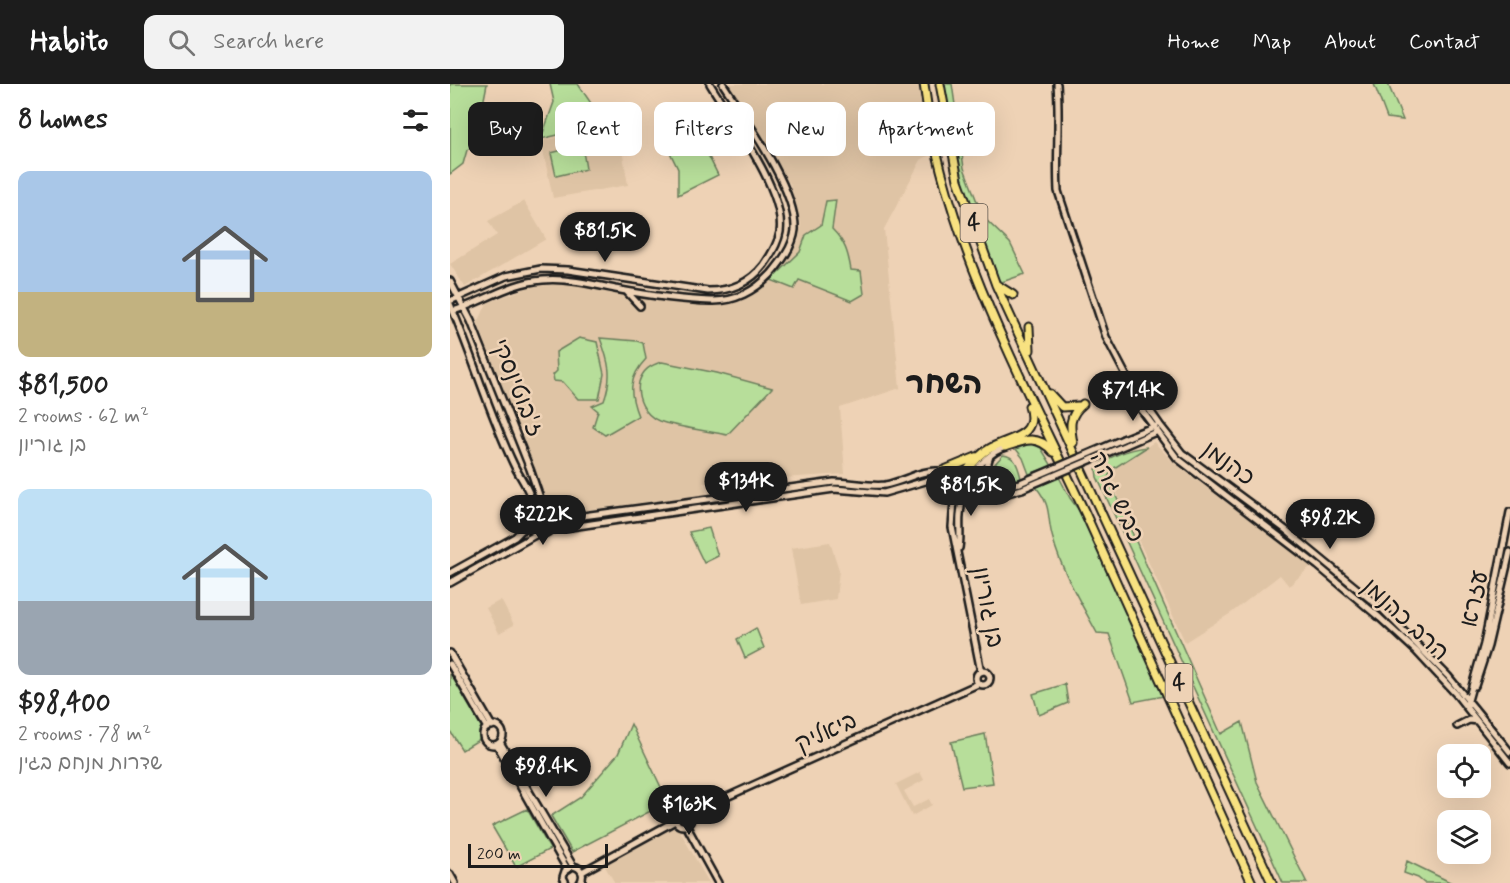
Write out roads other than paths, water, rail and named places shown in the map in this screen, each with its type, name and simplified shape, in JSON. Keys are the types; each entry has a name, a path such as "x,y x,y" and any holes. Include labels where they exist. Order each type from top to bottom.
{"highway":[{"name":"כביש גהה","path":"924,84 933,137 950,204 973,272 1022,385 1059,459 1252,883"},
{"name":"כביש גהה","path":"940,84 958,180 996,285 1272,883"},
{"path":"996,285 1012,295"},
{"path":"1029,327 1030,356"},
{"path":"1041,379 1062,407 1072,408 1083,404 1072,416 1070,423 1076,458"},
{"path":"964,479 975,461 1021,435 1029,427 1030,411 1022,385"},
{"path":"1005,447 1036,439 1045,444 1059,459"},
{"path":"942,471 988,453"}],"street":[{"path":"450,302 457,296 506,276 541,269 583,272 708,291 729,289 751,279 766,262 777,242 780,230 779,212 764,172 710,84"},
{"path":"453,310 515,286 542,280 568,280 713,302 730,300 747,293 760,284 773,271 789,248 795,227 788,196 760,142 723,84"},
{"path":"1057,84 1059,191 1106,337 1140,408 1152,426"},
{"name":"ז'בוטינסקי","path":"450,281 464,307 540,498 549,511"},
{"path":"623,290 632,295 640,306"},
{"name":"ז'בוטינסקי","path":"450,302 513,464 530,496 531,512"},
{"path":"1130,383 1160,426"},
{"path":"1124,442 1152,426 1160,426"},
{"name":"הרב כהנמן","path":"1152,426 1176,458 1309,559 1416,651 1468,704 1477,721 1510,763"},
{"path":"967,486 1002,493 1124,442 1156,432 1160,426"},
{"name":"כהנמן","path":"1160,426 1182,453 1286,530 1382,609 1458,687 1468,704 1510,752"},
{"path":"1003,486 994,481 988,473 987,464 988,453 1005,447"},
{"path":"537,534 528,524 528,517 531,512 540,507 561,518 568,519 834,482 883,486 924,473 942,471 964,479 1003,486 1021,486"},
{"path":"450,583 537,534 550,530 834,489 879,493 929,479 964,479"},
{"name":"בן גוריון","path":"958,550 961,503 967,486 964,479"},
{"name":"בן גוריון","path":"964,479 957,490 952,527 981,672"},
{"path":"948,480 957,490"},
{"path":"961,503 968,494 981,489"},
{"path":"549,511 554,519 550,530"},
{"name":"עזרא","path":"1468,704 1484,644 1510,512"},
{"path":"450,573 515,537 528,524"},
{"name":"עזרא","path":"1468,704 1488,646 1510,552"},
{"path":"450,653 490,727"},
{"path":"450,664 490,727"},
{"path":"981,672 987,673 989,680 985,685 978,684 976,678 981,672"},
{"path":"1458,687 1467,686 1474,675"},
{"name":"ביאליק","path":"689,814 978,684"},
{"path":"1457,726 1469,720 1477,721"},
{"path":"497,726 502,730 503,736 499,743 490,745 485,740 483,735 490,727 497,726"},
{"path":"499,743 570,868"},
{"path":"675,821 676,814 685,811 689,814 690,819 686,825"},
{"path":"675,821 679,825 686,825"},
{"path":"582,872 675,821"},
{"path":"686,825 718,883"},
{"path":"570,868 578,868 582,872 583,878 580,883"},
{"path":"566,883 563,877 570,868"},
{"path":"450,874 455,883"}],"district":[{"name":"השחר","path":"944,384"}]}
